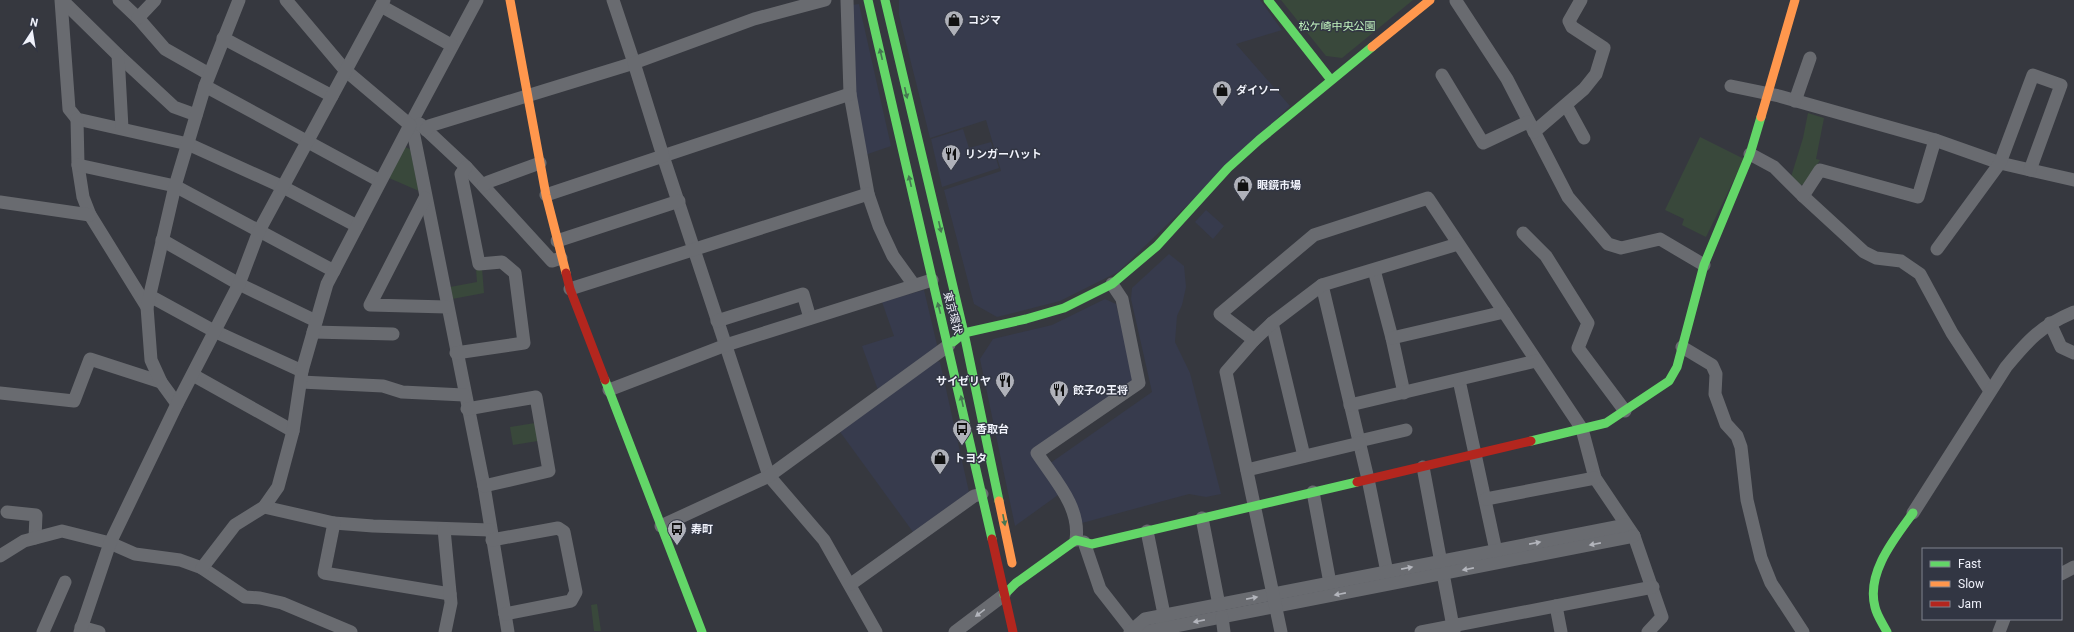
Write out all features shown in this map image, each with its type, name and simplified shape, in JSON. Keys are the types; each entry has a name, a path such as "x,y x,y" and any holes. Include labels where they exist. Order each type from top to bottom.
{"main road":[{"path":"510,0 546,195 570,289 702,632"},
{"name":"東京環状","path":"868,0 932,280 949,345 1013,632"},
{"name":"東京環状","path":"885,0 964,333 1019,597"},
{"path":"1268,0 1331,80"},
{"path":"949,345 964,333 1026,319 1064,308 1112,284 1157,246 1228,168 1331,80 1430,0"},
{"path":"1004,595 1016,583 1080,541 1092,544 1606,423 1669,381 1677,367 1704,265 1718,228 1750,154 1795,0"},
{"path":"1887,632 1874,605 1873,584 1878,568 1887,551 1913,513"}],"street":[{"path":"61,0 174,106 196,115"},
{"path":"61,0 69,109 77,119 78,165 83,197 90,215 148,301 214,331 302,376 383,386 402,392 464,395"},
{"path":"118,0 138,18 165,49 207,80 307,142 380,181"},
{"path":"138,18 155,0"},
{"path":"177,404 161,382 151,360 148,301 175,186 196,115 207,80 239,0"},
{"path":"286,0 345,70 412,122 426,130 484,185 552,261 561,258"},
{"path":"202,568 235,525 264,507 278,486 293,431 302,376 327,284 356,226 477,0"},
{"path":"613,0 769,476 824,540 876,632"},
{"path":"426,130 429,126 634,63 754,19 825,0"},
{"path":"848,0 850,94 868,194 878,226 893,256 914,285"},
{"path":"1442,75 1483,143 1531,127 1566,105 1584,89 1596,74 1604,48 1572,27 1569,21 1581,0"},
{"path":"1456,1 1507,79 1568,197 1608,244 1620,248 1660,239 1704,265"},
{"path":"99,632 80,630 110,543 177,404 239,284 259,231 382,3 452,45"},
{"path":"223,38 332,96"},
{"path":"118,55 122,128"},
{"path":"1795,101 1810,58"},
{"path":"1937,249 2000,163 2033,75 2061,85 2030,170"},
{"path":"1731,86 1795,101 1934,140 2000,163 2074,180"},
{"path":"546,195 850,94"},
{"path":"1566,105 1584,138"},
{"path":"77,119 188,144 283,187 356,226"},
{"path":"412,122 425,198 464,395 484,486 508,632"},
{"path":"1803,196 1820,170 1918,197 1934,140"},
{"path":"1750,154 1774,167 1864,252 1876,258 1901,261 1920,274 1952,333 1990,391"},
{"path":"484,185 488,182 540,163"},
{"path":"78,165 175,186 334,271"},
{"path":"456,353 524,343 515,273 502,262 479,264 461,174 466,167"},
{"path":"570,289 868,194"},
{"path":"425,198 370,305 447,307"},
{"path":"1254,340 1220,314 1314,236 1428,198 1582,429 1595,478 1634,536 1653,587 1662,617 1648,632"},
{"path":"557,241 678,201"},
{"path":"0,202 90,215"},
{"path":"1523,233 1546,256 1588,323 1578,348 1625,411"},
{"path":"162,240 315,326 393,334"},
{"path":"1281,632 1226,372 1254,340 1272,323 1322,285 1458,244"},
{"path":"1374,270 1392,338 1404,393"},
{"path":"609,390 726,345 932,280"},
{"path":"1112,284 1122,299 1140,383 1037,453 1068,499 1077,522 1080,541 1100,589 1131,631 1145,632 1220,611 1442,567 1634,536"},
{"path":"1322,285 1360,442 1387,572"},
{"path":"717,320 803,294 810,318"},
{"path":"1392,338 1504,312"},
{"path":"1913,513 1990,391 2017,353 2033,336 2050,323 2074,312"},
{"path":"1272,323 1304,456"},
{"path":"2050,323 2061,347 2074,353"},
{"path":"661,526 769,476 949,345"},
{"path":"1682,347 1712,365 1716,374 1715,394 1726,424 1737,436 1741,447 1747,500 1760,558 1771,583 1803,632"},
{"path":"0,393 74,401 90,359 161,382"},
{"path":"1350,405 1536,361"},
{"path":"193,375 293,431"},
{"path":"1459,380 1486,499 1496,551"},
{"path":"467,409 536,397 549,471 484,486"},
{"path":"1246,470 1406,430"},
{"path":"1423,467 1454,629"},
{"path":"1486,499 1595,478"},
{"path":"1313,492 1330,583"},
{"path":"850,584 974,496 982,494"},
{"path":"264,507 334,523 444,528 491,535 558,528 564,532 576,592 571,601 505,614"},
{"path":"7,512 36,515 35,538"},
{"path":"1202,518 1224,632"},
{"path":"334,523 324,573 450,594"},
{"path":"1274,600 1330,583 1387,572 1442,567 1496,551 1626,525"},
{"path":"444,528 451,603 445,632"},
{"path":"0,556 24,541 62,531 110,543 135,554 180,560 202,568 245,597 260,598 282,603 351,632"},
{"path":"1147,531 1166,625"},
{"path":"2062,573 2074,567"},
{"path":"43,632 65,582"},
{"path":"1421,632 1454,629 1556,606 1653,587"},
{"path":"955,632 1004,595"},
{"path":"1556,606 1561,632"},
{"path":"1999,632 2004,620"}],"shaded area":[{"path":"899,0 1260,0 1282,30 1236,44 1290,106 1118,272 1060,301 997,317 974,304 944,190 1001,171 986,120 930,138 899,15"},
{"path":"859,4 891,146 865,155 856,105 852,5"},
{"path":"963,129 969,148 991,142 999,168 942,187 931,139"},
{"path":"1206,210 1224,226 1213,239 1195,222"},
{"path":"1169,254 1184,266 1186,287 1182,305 1177,316 1175,342 1190,373 1221,494 1206,497 1189,494 1082,523 1049,464 1152,392 1131,299 1132,288"},
{"path":"924,290 938,349 878,390 862,346 894,336 882,302"},
{"path":"1105,299 1116,304 1133,377 1131,382 1031,453 1058,495 1015,526 980,359 993,339 1052,325"},
{"path":"933,360 940,362 969,492 913,532 838,429"}],"green space":[{"name":"松ケ崎中央公園","path":"1281,0 1413,0 1342,58 1326,56"},
{"path":"1808,113 1824,118 1816,159 1820,160 1806,184 1800,185 1791,177 1803,138"},
{"path":"1700,137 1744,159 1706,237 1682,225 1684,219 1665,210"},
{"path":"405,147 410,149 419,191 389,178"},
{"path":"482,268 484,293 452,299 450,287 477,282 476,269"},
{"path":"535,423 538,441 513,445 510,427"},
{"path":"597,604 601,631 594,631 591,605"}],"traffic: fast":[{"path":"868,0 992,539"},
{"path":"885,0 964,333 999,501"},
{"path":"1268,0 1331,80"},
{"path":"953,342 964,333 1026,319 1064,308 1112,284 1157,246 1228,168 1259,140 1372,47"},
{"path":"1531,441 1606,423 1669,381 1677,367 1704,265 1750,154 1761,117"},
{"path":"605,380 702,632"},
{"path":"1004,595 1016,583 1076,540 1092,544 1357,482"},
{"path":"1887,632 1875,607 1873,594 1874,582 1878,569 1890,545 1913,513"}],"traffic: slow":[{"path":"510,0 546,195 566,273"},
{"path":"1372,47 1430,0"},
{"path":"1761,117 1795,0"},
{"path":"999,501 1012,563"}],"traffic: jam":[{"path":"566,273 570,289 605,380"},
{"path":"1357,482 1531,441"},
{"path":"992,539 1013,632"}],"place":[{"name":"コジマ","path":"954,37"},
{"name":"ダイソー","path":"1222,107"},
{"name":"リンガーハット","path":"951,171"},
{"name":"眼鏡市場","path":"1243,202"},
{"name":"サイゼリヤ","path":"1005,398"},
{"name":"餃子の王将","path":"1059,407"},
{"name":"香取台","path":"962,446"},
{"name":"トヨタ","path":"940,475"},
{"name":"寿町","path":"677,546"}]}
